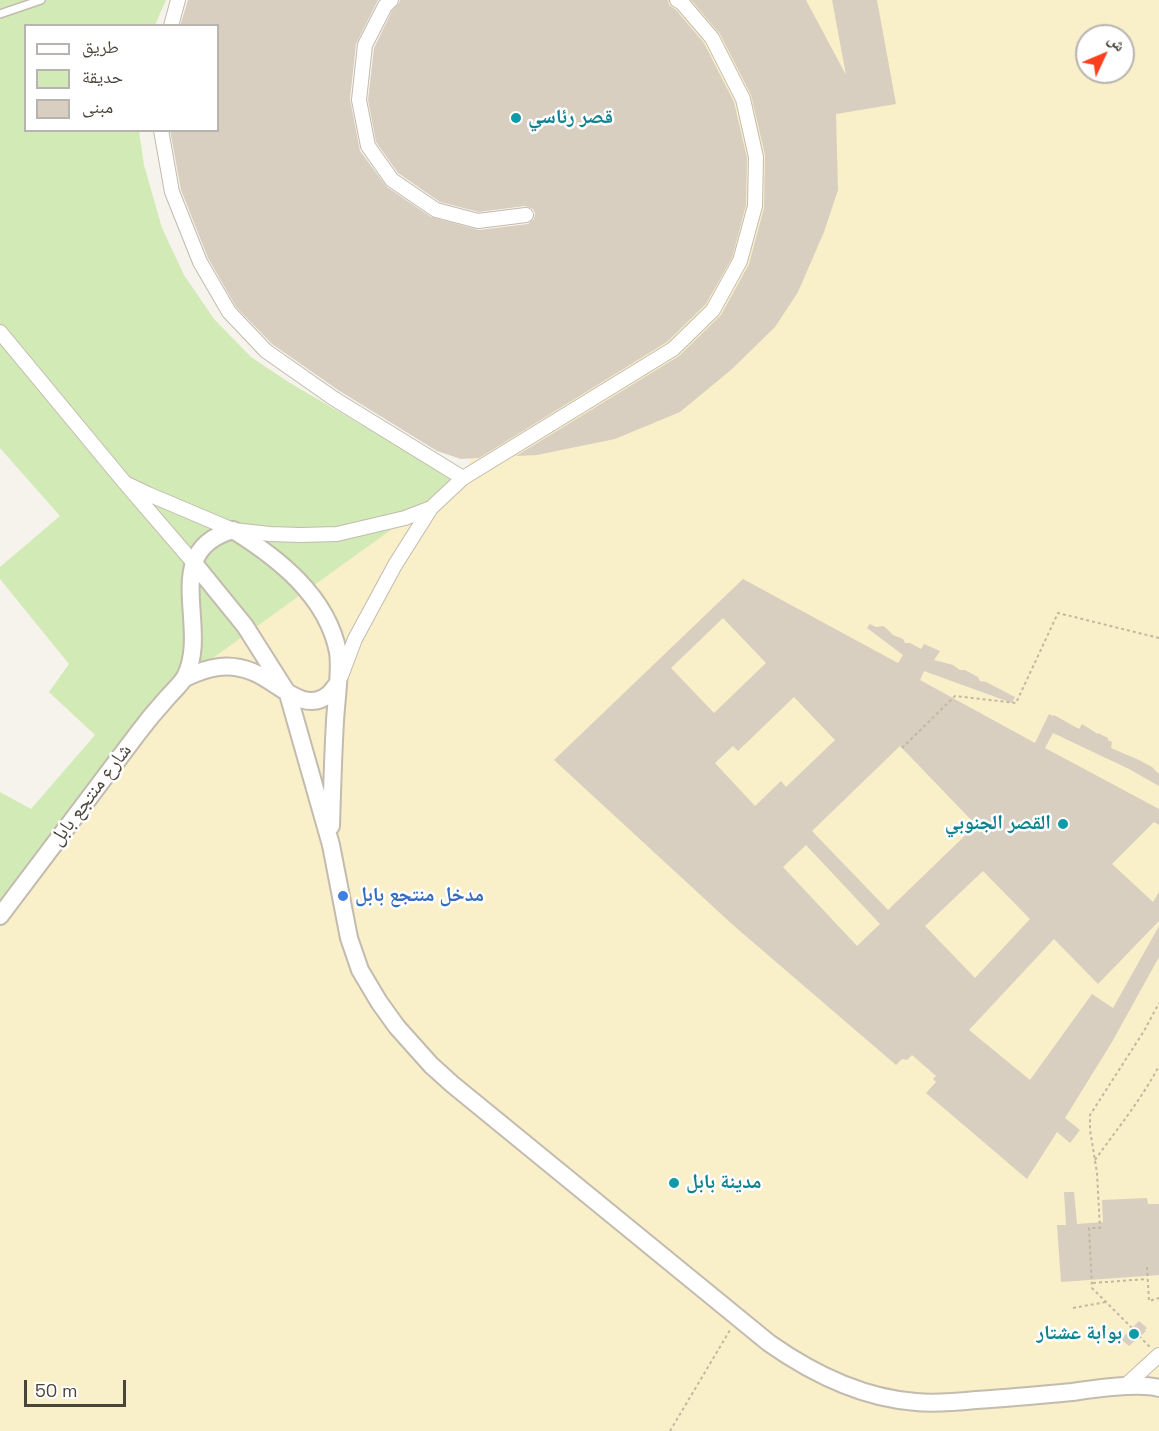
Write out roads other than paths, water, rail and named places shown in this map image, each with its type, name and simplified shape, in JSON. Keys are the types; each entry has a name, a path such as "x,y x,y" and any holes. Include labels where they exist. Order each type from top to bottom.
{"street":[{"path":"172,24 178,0"},
{"path":"391,0 385,6 365,45 358,100 368,146 392,180 436,210 478,221 526,215"},
{"path":"288,694 301,700 314,701 327,696 338,683 355,639 373,604 431,508 463,478 673,349 712,310 740,261 755,206 756,157 743,99 712,38 677,0"},
{"path":"161,132 172,192 200,262 229,312 275,358 333,398 463,478"},
{"path":"0,332 245,626 288,694 331,845 354,955 369,986 397,1027 431,1065 737,1317 794,1360 856,1390 902,1401 938,1403 1124,1387 1159,1388"},
{"path":"125,483 233,530 296,577 324,616 333,634 338,653 331,845"},
{"path":"193,562 207,543 233,530 301,535 337,534 405,518 431,508"},
{"name":"شارع منتجع بابل","path":"185,678 193,646 190,578 193,562"},
{"name":"شارع منتجع بابل","path":"0,916 144,725 185,678 216,666 236,667 254,672 288,694"},
{"path":"1124,1387 1159,1355"}],"lane":[{"path":"0,14 40,0"}],"place":[{"name":"قصر رئاسي","path":"516,118"},
{"name":"القصر الجنوبي","path":"1063,824"},
{"name":"مدخل منتجع بابل","path":"343,896"},
{"name":"مدينة بابل","path":"674,1183"},
{"name":"بوابة عشتار","path":"1134,1334"}]}
